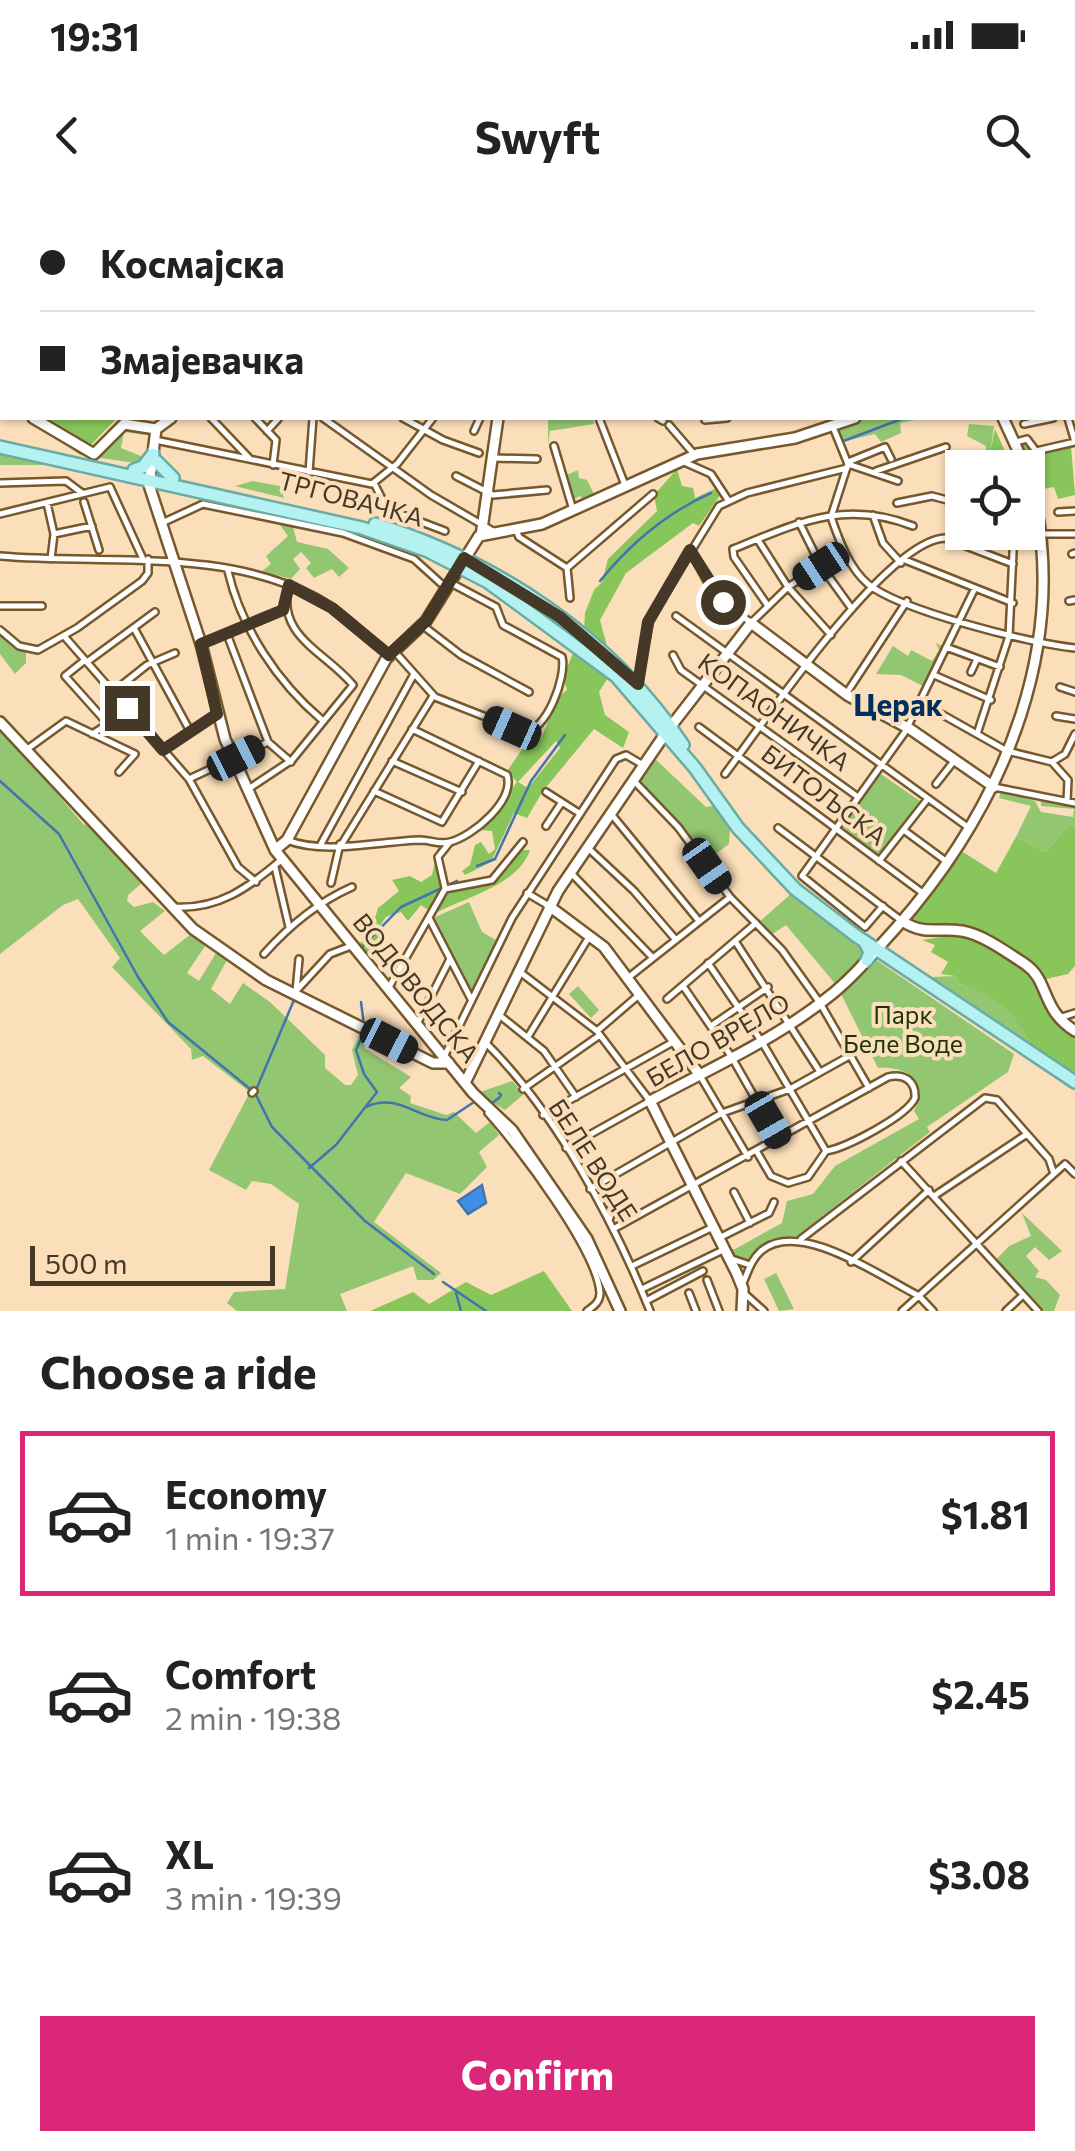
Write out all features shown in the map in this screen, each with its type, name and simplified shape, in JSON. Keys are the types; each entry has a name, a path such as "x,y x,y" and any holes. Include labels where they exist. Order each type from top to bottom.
{"main road":[{"path":"0,444 152,471"},
{"path":"0,444 152,471"},
{"path":"134,470 143,467 170,482 157,502"},
{"name":"ТРГОВАЧКА","path":"152,471 204,498 368,530 462,562 574,635"},
{"name":"ТРГОВАЧКА","path":"170,482 374,524 512,585 638,684 738,828 776,871 870,945 1075,1082"},
{"name":"ТРГОВАЧКА","path":"608,663 668,730"},
{"path":"867,960 870,945"}],"street":[{"path":"23,200 46,200"},
{"path":"36,420 84,450 100,452 128,423 158,428"},
{"path":"152,471 158,428 168,420"},
{"path":"212,420 251,460 374,483 394,468 432,420"},
{"path":"257,420 276,442 273,465"},
{"path":"266,430 278,420"},
{"path":"308,472 313,420"},
{"path":"329,420 481,531 516,530 573,510 694,456 790,439 849,420"},
{"path":"406,420 479,453"},
{"path":"474,431 479,420"},
{"path":"170,908 201,908 256,882 278,851 391,653 422,626 481,531 498,420"},
{"path":"600,420 625,486"},
{"path":"705,420 706,430"},
{"path":"1004,420 1019,450"},
{"path":"1024,424 1043,420"},
{"path":"663,421 694,456"},
{"path":"832,426 848,464 831,516 847,556 871,587 1009,636 1075,648"},
{"path":"152,471 160,441 158,428"},
{"path":"1016,442 1027,439 1036,451 1075,442"},
{"path":"160,441 242,454"},
{"path":"554,446 573,510"},
{"path":"638,684 648,622 712,514 728,500 848,464 885,446 891,459"},
{"path":"876,470 946,447"},
{"path":"493,458 538,460"},
{"path":"682,460 711,474 728,500"},
{"path":"848,464 876,470 898,481"},
{"name":"ВОДОВОДСКА","path":"152,471 162,523 201,644 232,760 278,851 576,1221 620,1311"},
{"path":"456,476 489,494 548,490"},
{"path":"0,483 66,480 83,498 99,550"},
{"path":"374,483 386,509 445,531"},
{"path":"0,514 83,498 109,487 146,559 145,578 64,636 33,650 16,644 0,630"},
{"path":"567,568 653,494"},
{"path":"897,503 932,496 945,499"},
{"path":"162,523 204,498"},
{"name":"ТРГОВАЧКА","path":"204,498 370,541 417,560 449,586 496,607 502,624 562,656 564,667 554,697 529,733 432,696"},
{"path":"47,503 54,534 51,560"},
{"path":"768,606 732,554 799,522 850,511 913,526"},
{"path":"1058,512 1075,511"},
{"path":"873,515 883,543 903,562 1013,603"},
{"path":"799,522 821,566 852,609"},
{"path":"54,534 92,526"},
{"path":"516,530 519,537 567,568"},
{"path":"1045,534 1075,534"},
{"path":"725,774 871,587 933,540 945,538 1014,564"},
{"path":"758,540 788,587 831,634"},
{"path":"870,945 902,921 949,863 1010,752 1044,645 1049,585 1045,544"},
{"path":"690,550 713,592 846,694 907,727 994,786 1071,802 1068,780 1052,762 1010,752 920,702"},
{"path":"977,734 1009,636 1014,550"},
{"path":"0,556 174,561 289,585 332,608 414,674 432,696 341,844 330,883"},
{"path":"465,1082 549,906 587,846 668,730 752,623 788,587 821,566"},
{"path":"567,568 570,598"},
{"path":"228,571 248,624 278,673 322,720"},
{"path":"283,610 289,585"},
{"path":"883,906 864,926 802,879 907,727 974,588"},
{"path":"496,607 506,593"},
{"path":"846,694 908,601"},
{"path":"0,606 42,606"},
{"path":"201,644 283,610"},
{"path":"247,790 290,762 354,684 316,652 283,610"},
{"path":"92,734 108,724 66,676 156,612"},
{"path":"676,616 971,829"},
{"path":"422,626 461,654 529,692"},
{"path":"134,628 190,731"},
{"path":"227,634 268,742 290,762"},
{"path":"64,636 188,780 238,867 256,882"},
{"path":"946,647 1001,668"},
{"path":"113,692 153,662 175,654"},
{"name":"КОПАОНИЧКА","path":"673,655 677,666 703,686 858,796"},
{"path":"972,672 977,659"},
{"path":"321,844 414,674"},
{"path":"933,674 990,700"},
{"path":"1060,687 1075,692"},
{"path":"163,750 217,714"},
{"path":"1056,716 1075,720"},
{"path":"26,750 63,721 135,754 119,772"},
{"path":"0,722 170,908 232,959 433,1063 446,1060 471,999 527,893 619,756 626,754 643,765"},
{"name":"БИТОЉСКА","path":"699,727 924,894"},
{"path":"388,989 445,887 438,857 450,842 486,819 508,788 507,775 412,729"},
{"path":"1052,762 1065,754 1075,734"},
{"path":"188,780 268,742"},
{"path":"392,761 462,792"},
{"path":"374,791 440,822 479,761"},
{"path":"936,784 954,762"},
{"path":"633,780 678,827 730,897 820,1003 870,1088"},
{"path":"546,792 580,812"},
{"path":"879,861 927,800"},
{"path":"546,826 562,802"},
{"path":"610,813 699,920"},
{"path":"778,828 902,921 925,933 970,933 1022,962 1036,975 1056,1018 1075,1031"},
{"path":"906,831 949,863"},
{"path":"278,851 321,844 450,842"},
{"path":"445,887 478,886 501,873 523,842"},
{"path":"587,846 634,891 676,940"},
{"name":"ВОДОВОДСКА","path":"278,851 289,927 320,904"},
{"path":"570,872 653,958"},
{"path":"320,904 352,887"},
{"path":"527,893 591,935 630,977 699,1074 748,1157"},
{"path":"630,977 730,897"},
{"path":"429,918 471,999"},
{"path":"666,999 756,923"},
{"path":"264,954 289,927"},
{"path":"529,1035 591,935"},
{"path":"735,941 792,1022 820,1072"},
{"path":"294,993 328,956 354,944"},
{"path":"294,993 299,959"},
{"path":"417,1024 450,959"},
{"name":"БЕЛО ВРЕЛО","path":"566,1148 792,1022 820,1003 867,960"},
{"path":"708,963 761,1040 826,1150"},
{"path":"518,970 556,996 598,1033 628,1068 650,1101 727,1254 744,1271"},
{"path":"683,986 731,1056 779,1140"},
{"path":"711,1026 768,987"},
{"path":"523,1089 598,1033 642,993"},
{"path":"1056,1018 1075,1013"},
{"path":"498,1014 529,1035 557,1066 576,1097"},
{"path":"542,1115 675,1041"},
{"name":"БЕЛЕ ВОДЕ","path":"485,1042 566,1148 613,1224 650,1311"},
{"path":"590,1189 722,1113 790,1089 851,1055"},
{"path":"612,1204 613,1224 694,1186 888,1077 904,1077 912,1083 916,1098 911,1107 842,1147 826,1150 810,1175 788,1184 771,1176 757,1152"},
{"path":"742,1311 744,1271 768,1246 801,1239 988,1097 997,1100 1049,1159 1054,1174"},
{"name":"ВОДОВОДСКА","path":"494,1115 583,1248 599,1299 587,1311"},
{"path":"851,1262 932,1193 1027,1134"},
{"path":"901,1161 1038,1311"},
{"path":"902,1311 1065,1164 1075,1174"},
{"path":"734,1192 750,1223"},
{"path":"720,1238 768,1212 774,1202"},
{"path":"632,1266 714,1227"},
{"path":"801,1239 919,1296 932,1311"},
{"path":"641,1290 727,1254"},
{"path":"646,1302 704,1271"},
{"path":"707,1280 719,1311"},
{"path":"743,1289 764,1311"},
{"path":"688,1293 696,1311"},
{"path":"1006,1311 1024,1295"}],"green space":[{"path":"54,420 115,420 89,447 46,421"},
{"path":"548,420 593,420 594,424 550,431 548,445"},
{"path":"859,420 915,420 900,423 901,433 881,442 875,434 841,442 836,429"},
{"path":"969,424 994,426 993,450 986,450 986,446 967,436"},
{"path":"125,427 152,431 152,436 124,432 121,448 146,458 142,464 80,455 54,437 98,455"},
{"path":"995,429 1004,450 991,448"},
{"path":"1026,440 1034,450 1022,450 1019,443"},
{"path":"1071,446 1075,495 1058,499 1054,487 1045,489 1045,451"},
{"path":"0,450 62,465 0,465"},
{"path":"677,469 682,486 693,488 695,498 719,487 721,494 699,526 693,523 626,573 600,620 608,650 584,631 585,613 594,590 602,582 608,559 657,511 654,495"},
{"path":"578,470 579,478 587,480 595,496 584,501 580,496 572,500 564,476"},
{"path":"253,481 280,486 284,498 235,486"},
{"path":"280,525 293,527 297,542 328,549 349,568 339,577 332,569 314,578 306,568 311,563 301,552 293,559 300,569 291,579 262,571 271,564 266,556 288,536"},
{"path":"0,632 26,650 26,663 15,674 0,654"},
{"path":"936,643 943,647 923,686 901,675 876,674 893,646 908,656 911,650 932,661 939,650"},
{"path":"575,648 609,676 599,692 605,715 629,732 623,748 594,729 543,791 527,818 514,813 491,862 465,875 462,871 470,865 475,845 481,842 489,854 495,849 492,831 481,830 517,782 507,771 532,735 541,739 557,698 567,690 563,678","holes":["556,741 560,748 528,788 518,782"]},
{"path":"0,727 84,825 88,823 136,873 142,883 128,895 127,901 134,907 153,902 165,911 140,931 164,955 191,934 205,946 187,973 199,981 216,953 227,960 211,989 230,1004 243,983 270,1002 325,1055 325,1068 345,1085 351,1085 358,1075 352,1050 361,1032 369,1035 364,1048 411,1077 399,1088 411,1096 410,1103 446,1115 454,1112 476,1133 490,1122 499,1135 479,1152 487,1167 460,1194 406,1173 374,1222 441,1273 433,1280 417,1280 413,1266 340,1294 347,1311 237,1311 227,1303 234,1292 285,1289 299,1204 271,1184 252,1181 246,1190 209,1170 250,1092 203,1056 192,1060 191,1049 112,967 120,958 78,899 63,905 0,954"},
{"path":"652,756 706,807 713,806 730,829 729,844 713,856 708,848 701,851 637,778"},
{"path":"878,772 920,801 879,857 842,826"},
{"path":"1001,791 1035,801 1041,812 1073,817 1074,809 1041,806 1041,800 1075,806 1075,827 1070,823 1046,852 1016,837 1031,806 999,798"},
{"path":"1070,823 1075,827 1075,966 1068,974 1042,980 975,934 910,924 963,852 996,873 1016,837 1046,852"},
{"path":"445,846 436,860 444,890 488,880 521,850 530,850 514,873 489,889 434,914 421,905 408,921 401,912 386,917 378,929 385,940 366,956 358,945 370,934 378,908 399,891 392,880 410,876 421,882 432,875 438,847"},
{"name":"Парк Беле Воде","path":"792,893 866,953 1014,1054 1008,1072 927,1127 930,1132 797,1236 771,1239 747,1262 730,1255 728,1249 735,1249 782,1223 787,1201 813,1194 835,1166 919,1119 914,1111 920,1098 916,1082 905,1072 878,1068 837,986 786,925 771,935 758,923"},
{"path":"469,902 482,932 496,940 470,993 433,918"},
{"path":"958,934 1000,951 1034,978 1051,1015 1075,1035 1075,1079 1030,1048 1020,1026 1004,1007 959,984 955,976 941,974 948,962 931,952 935,945 922,940"},
{"path":"898,957 932,977 955,976 959,984 994,999 1013,1015 1030,1048"},
{"path":"578,986 599,1010 591,1018 569,994"},
{"path":"512,1081 524,1094 505,1110 477,1093"},
{"path":"1022,1213 1062,1251 1049,1260 1035,1247 1026,1256 1039,1271 1035,1277 1046,1280 1060,1295 1054,1311 1039,1311 994,1262 1009,1246 1031,1236"},
{"path":"544,1271 572,1311 370,1311 413,1292 429,1304 466,1282 491,1295"},
{"path":"776,1273 794,1309 779,1311 764,1279"}],"water":[{"path":"482,1185 486,1203 468,1214 458,1201"}],"waterway":[{"path":"841,442 899,420"},
{"path":"600,581 650,531 711,493"},
{"path":"477,866 495,859 531,781 565,735"},
{"path":"0,781 59,834 138,977 168,1022 255,1093 272,1127 365,1221 434,1274"},
{"path":"363,946 401,907 457,881"},
{"path":"256,1090 294,1000"},
{"path":"361,1002 364,1025"},
{"path":"309,1168 336,1145 377,1092 364,1074 356,1050 363,1035"},
{"path":"491,1104 500,1097"},
{"path":"366,1107 398,1104 447,1120 474,1102"},
{"path":"443,1282 486,1311"},
{"path":"456,1293 461,1311"}],"district":[{"name":"Церак","path":"898,706"}],"route":[{"path":"127,708 163,750 217,714 201,644 283,610 289,585 332,608 389,655 426,621 464,558 560,617 638,684 648,622 690,550 710,588 723,602"}]}
